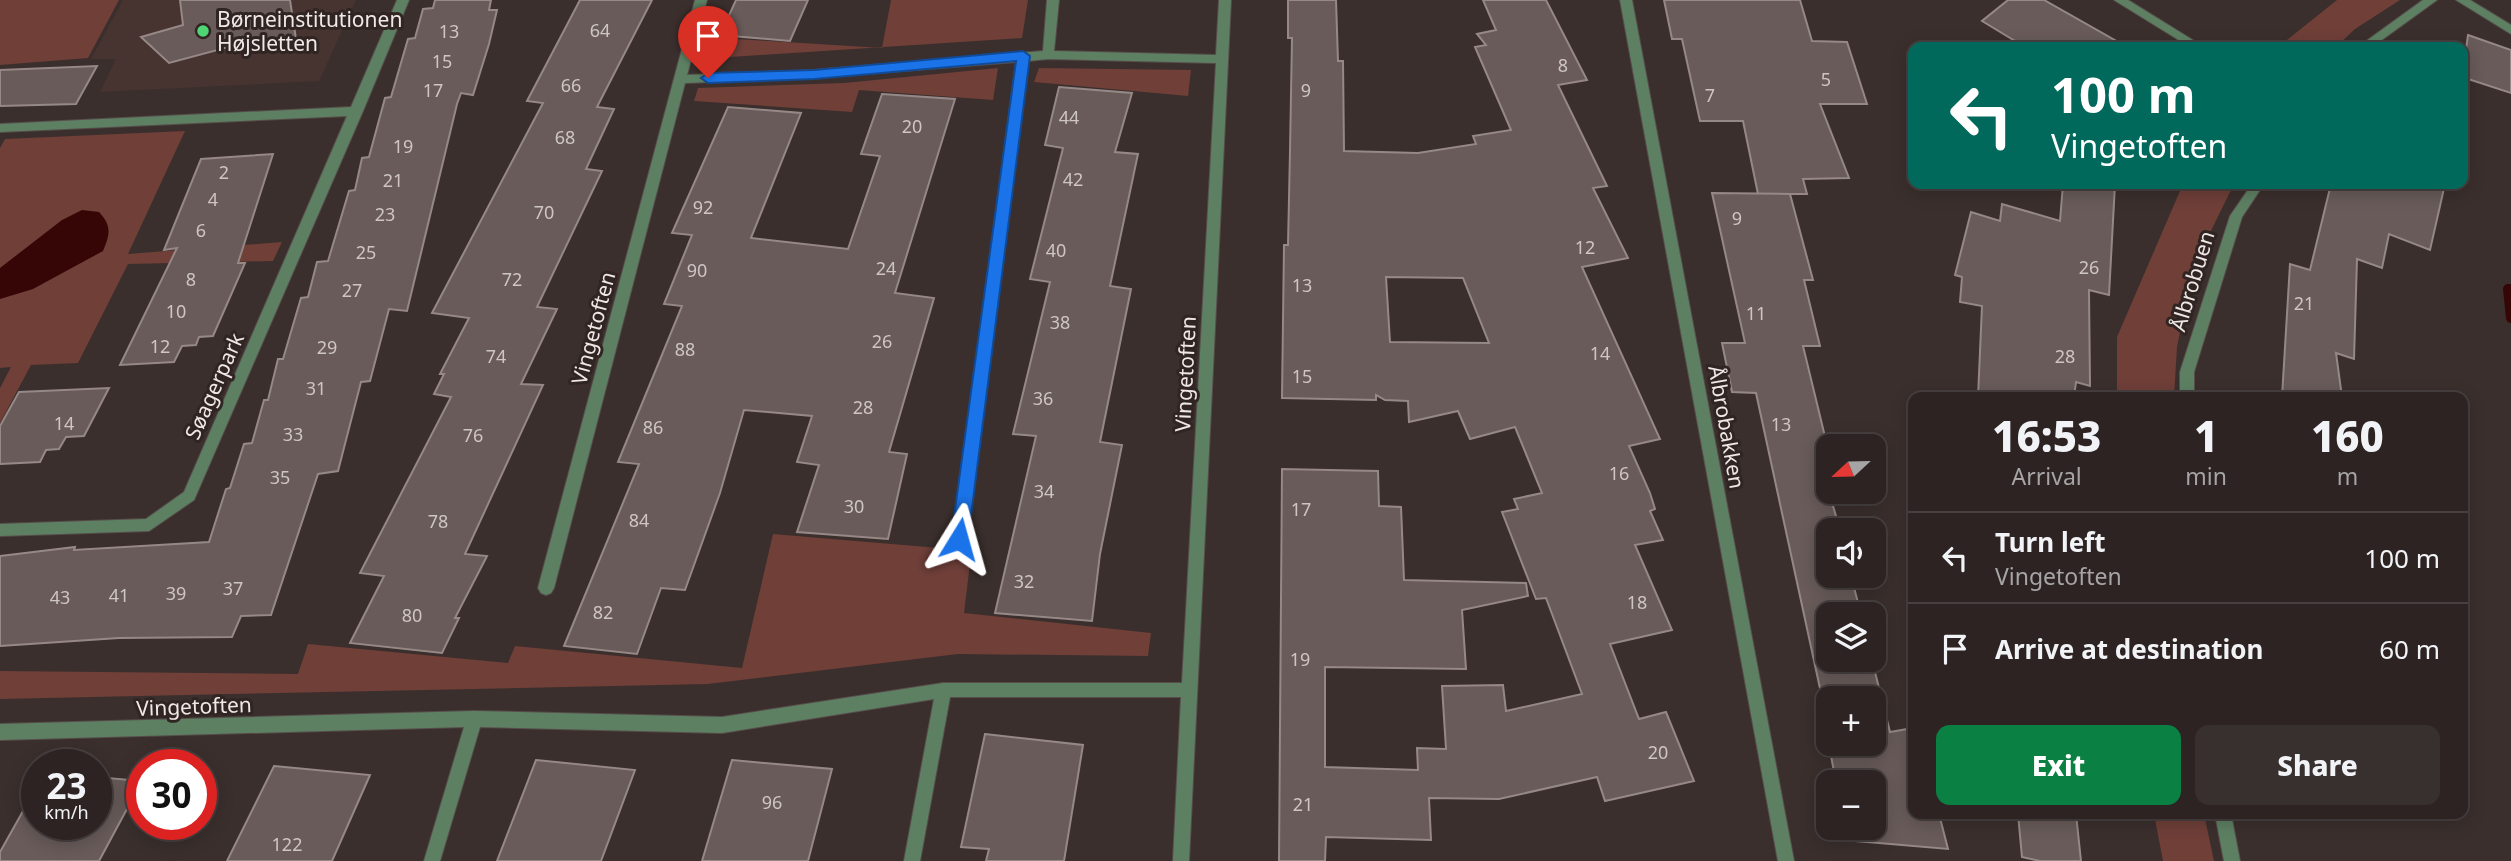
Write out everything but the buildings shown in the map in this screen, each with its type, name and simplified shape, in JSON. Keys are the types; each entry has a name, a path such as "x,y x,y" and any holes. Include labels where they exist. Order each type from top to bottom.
{"street":[{"name":"Søagerpark","path":"0,530 149,525 189,496 403,0"},
{"name":"Vingetoften","path":"546,589 701,0"},
{"path":"1048,55 1053,0"},
{"name":"Vingetoften","path":"1181,861 1225,0"},
{"name":"Ålbrobakken","path":"1626,0 1786,861"},
{"path":"2120,0 2190,42"},
{"path":"2371,42 2431,0"},
{"path":"2462,0 2511,30"},
{"path":"681,79 814,74 1048,55 1222,59"},
{"path":"959,539 1023,56"},
{"path":"0,128 357,111"},
{"name":"Ålbrobuen","path":"2187,392 2187,372 2236,216 2255,189"},
{"path":"912,861 943,690"},
{"name":"Vingetoften","path":"0,732 474,719 722,725 943,690 1188,691"},
{"path":"432,861 474,719"},
{"path":"2224,819 2232,861"}],"shaded area":[{"path":"0,0 119,0 88,58 0,65"},
{"path":"123,0 356,0 319,81 100,92 116,59 91,59"},
{"path":"891,0 1028,0 1022,38 882,47"},
{"path":"2337,0 2400,0 2355,29 2341,42 2284,42"},
{"path":"706,37 875,48 700,59"},
{"path":"998,68 993,100 859,90 852,112 694,101 698,88 844,83"},
{"path":"1039,68 1191,70 1188,96 1034,82"},
{"path":"185,131 128,254 282,242 273,261 128,264 78,363 31,365 0,423 0,388 11,367 0,368 0,148 5,139"},
{"path":"2181,189 2232,189 2193,267 2177,347 2174,392 2117,392 2117,337"},
{"path":"82,210 99,212 106,222 108,235 103,251 33,289 0,299 0,268 62,220"},
{"path":"773,534 939,548 971,555 964,613 1151,633 1148,656 958,654 708,684 0,699 0,671 298,674 308,644 508,663 515,646 742,668"},
{"path":"2155,819 2205,819 2214,861 2163,861"}],"waterway":[{"path":"2511,289 2508,289 2511,318"}],"place":[{"name":"Børneinstitutionen Højsletten","path":"203,31"}],"route":[{"path":"708,78 814,74 1023,56 959,539"}]}
